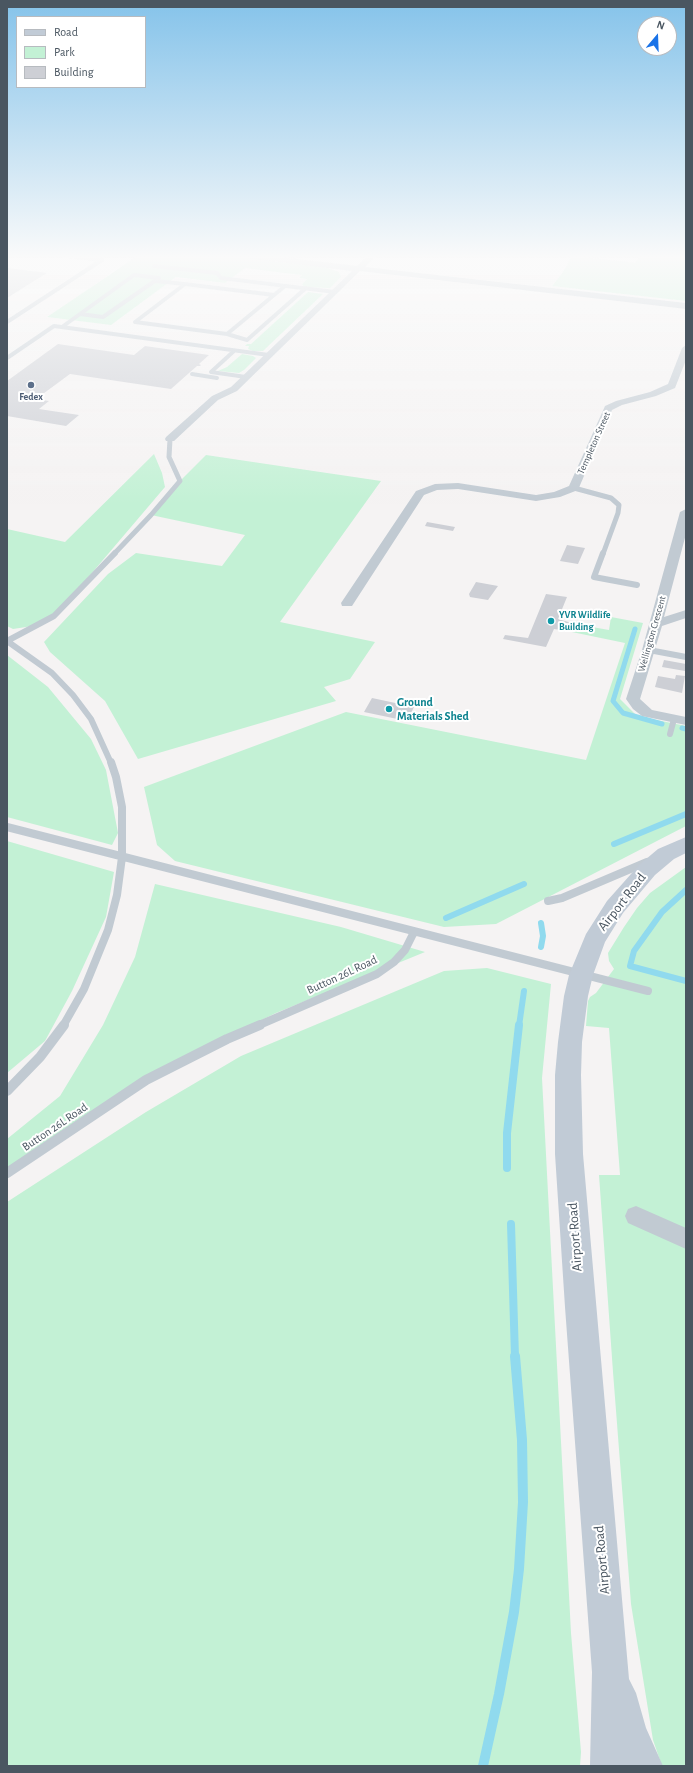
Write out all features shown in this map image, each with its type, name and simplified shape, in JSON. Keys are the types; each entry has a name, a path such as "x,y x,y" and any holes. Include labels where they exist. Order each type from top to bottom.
{"street":[{"path":"170,439 215,398 234,389 287,338"},
{"name":"Templeton Street","path":"574,488 608,408 619,403 653,394 672,386 686,348"},
{"path":"347,603 420,493 435,487 458,486 522,496 541,497 556,495 574,488"},
{"name":"Wellington Crescent","path":"680,720 647,713 638,706 633,699 649,650 655,624 680,548 686,512"},
{"path":"655,624 686,614"},
{"name":"Airport Road","path":"611,1672 569,1154 568,1075 576,996 581,975 594,940 615,907 647,870 666,854 686,844"},
{"path":"636,1216 686,1239"},
{"path":"609,1766 611,1672"},
{"path":"611,1672 628,1733 644,1766"}],"lane":[{"path":"7,358 37,338"},
{"path":"139,338 269,355"},
{"path":"236,338 248,340 251,338"},
{"path":"234,351 211,372 244,379"},
{"path":"192,374 244,379"},
{"path":"7,1091 40,1057 74,1009 84,989 108,930 117,894 122,857 122,807 116,777 106,749 91,719 73,695 52,673 7,641 54,616 151,515 180,481 169,457 170,439"},
{"path":"574,488 611,498 619,505 618,513 594,577 637,585"},
{"path":"649,650 686,657"},
{"path":"670,734 680,720"},
{"path":"7,827 648,991"},
{"path":"548,901 562,898 666,854"},
{"name":"Button 26L Road","path":"7,1173 146,1080 227,1039 377,974 394,962 405,950 414,932"}],"green space":[{"path":"258,338 277,338 263,351 253,351 248,349 249,346 245,346 247,344 251,344"},
{"path":"242,354 256,358 239,373 218,371 227,367"},
{"path":"154,454 162,473 165,487 57,614 39,625 13,629 7,626 7,529 65,542"},
{"path":"206,455 381,481 280,622 375,642 350,679 324,687 336,701 138,759 105,701 50,652 44,642 108,574 136,553 222,566 245,535 151,515 180,481"},
{"path":"611,617 643,623 620,699 637,716 686,726 686,826 496,924 444,927 175,861 157,845 144,787 346,712 586,760 625,643 567,631 575,624 609,630"},
{"path":"7,655 48,687 91,739 106,770 118,833 112,845 7,817"},
{"path":"7,841 114,872 106,917 72,991 45,1041 7,1073"},
{"path":"686,867 686,1766 662,1766 653,1740 631,1604 613,1372 599,1175 620,1175 609,1028 586,1026 588,1001 614,969 609,961 608,953 624,927 637,908 650,893"},
{"path":"155,884 341,927 425,952 276,1013 149,1075 7,1170 7,1139 60,1096 103,1025 135,957"},
{"path":"487,968 551,984 542,1078 571,1633 581,1752 580,1766 7,1766 7,1202 146,1112 241,1056 444,971"}],"building":[{"name":"Fedex","path":"58,344 134,355 145,346 209,355 199,364 201,365 200,366 197,366 171,389 70,374 36,399 49,401 39,409 79,415 66,426 7,416 7,381"},
{"path":"427,522 455,527 453,531 425,526"},
{"path":"567,545 585,548 578,564 560,561"},
{"path":"476,582 498,586 488,600 470,597 469,594"},
{"name":"YVR Wildlife Building","path":"546,594 567,597 558,619 575,624 567,631 554,629 546,647 503,639 505,635 528,638"},
{"path":"664,660 686,664 685,671 662,667"},
{"path":"676,675 685,676 682,693 655,687 658,676 675,679"},
{"name":"Ground Materials Shed","path":"372,698 414,707 407,721 364,712"}],"waterway":[{"path":"635,629 613,701 623,713 662,724"},
{"path":"682,728 686,729"},
{"path":"614,844 686,814"},
{"path":"446,918 524,884"},
{"path":"686,890 662,912 634,951 630,966 686,981"},
{"path":"541,923 543,936 541,947"},
{"path":"519,1026 524,991"},
{"path":"507,1168 507,1133 519,1025"},
{"path":"511,1224 515,1357"},
{"path":"483,1766 499,1694 514,1612 519,1569 523,1502 522,1440 515,1356"}],"place":[{"name":"Fedex","path":"31,385"},
{"name":"YVR Wildlife Building","path":"551,621"},
{"name":"Ground Materials Shed","path":"389,709"}]}
